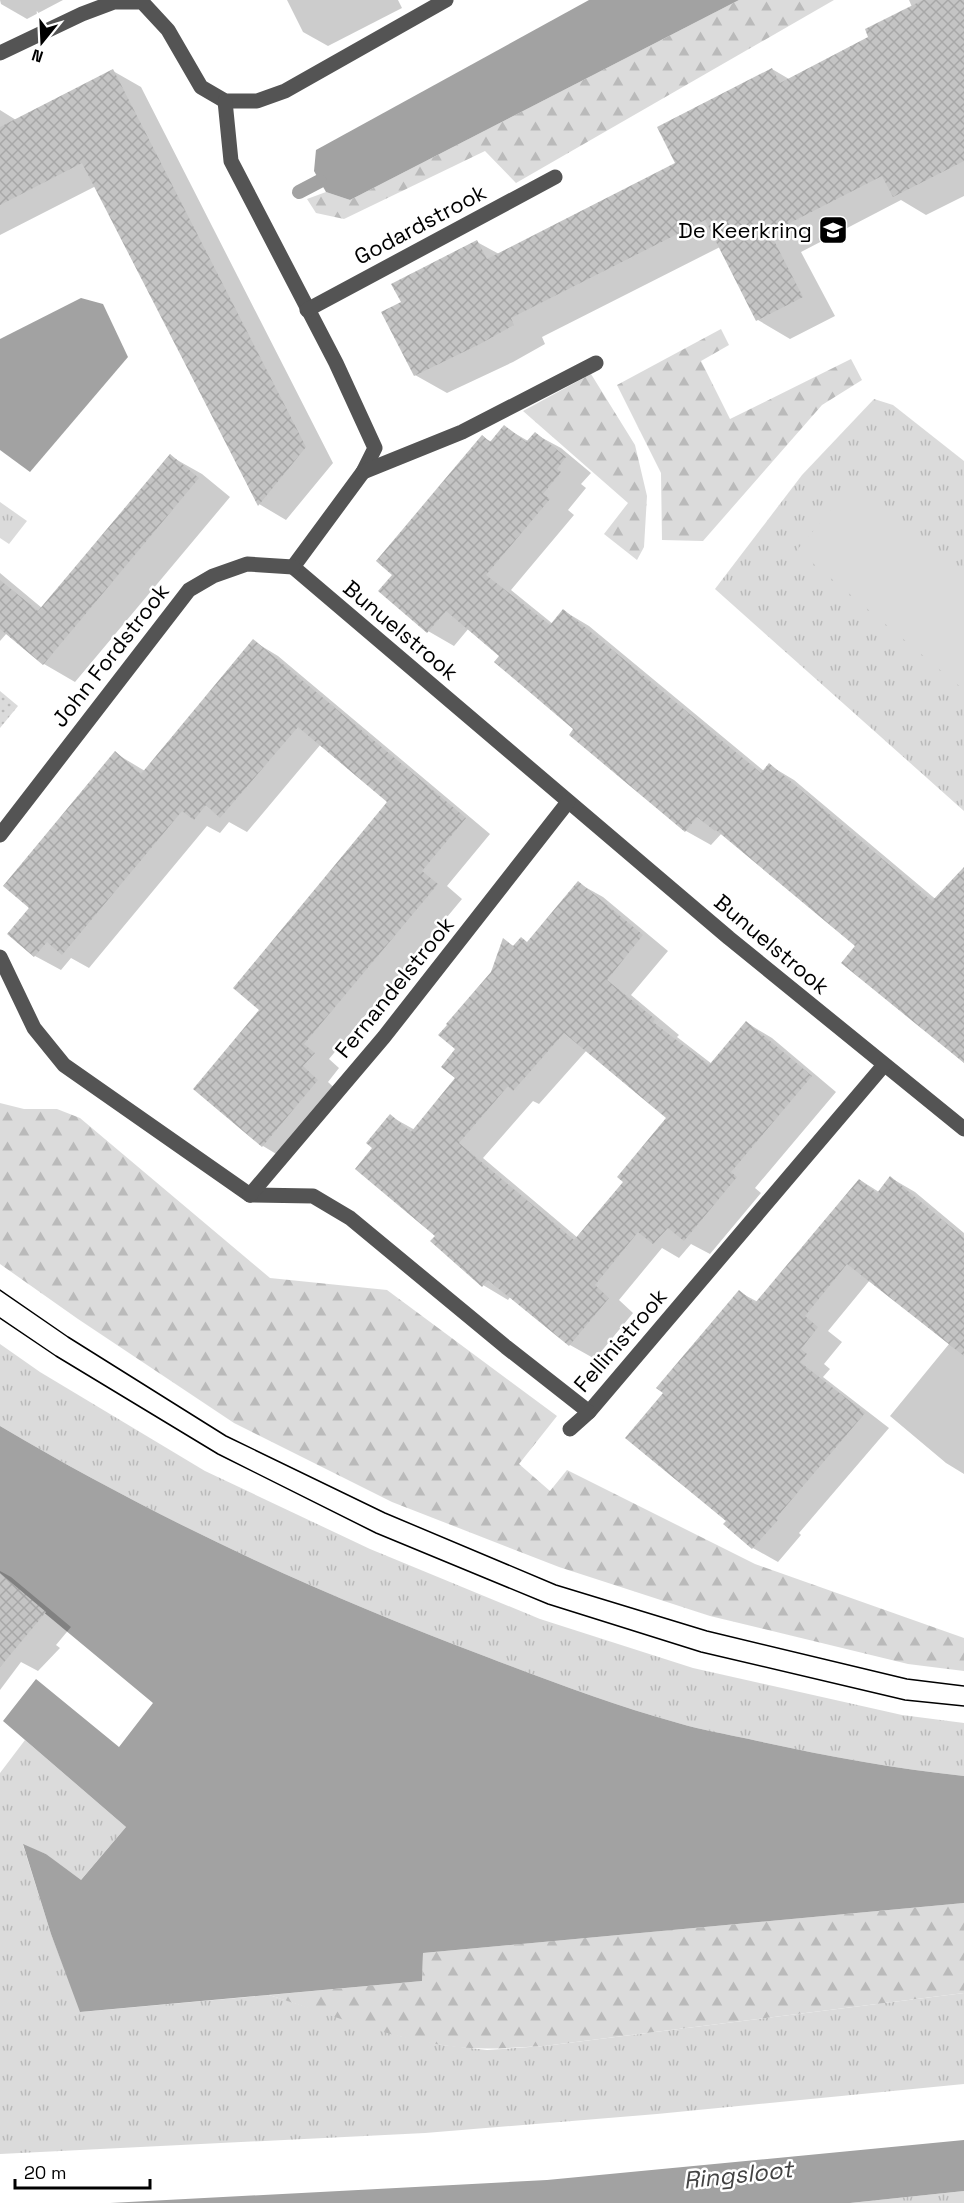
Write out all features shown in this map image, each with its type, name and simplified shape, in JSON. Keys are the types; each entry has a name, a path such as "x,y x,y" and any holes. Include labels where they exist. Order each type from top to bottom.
{"street":[{"path":"0,53 82,14 114,2 144,1 168,30 201,87 225,101 257,101 285,91 446,0"},
{"path":"225,101 231,160 336,363 375,448 363,472 292,567"},
{"name":"Godardstrook","path":"307,310 555,177"},
{"path":"363,472 462,432 596,363"},
{"name":"John Fordstrook","path":"0,834 189,590 213,576 247,564 292,567"},
{"name":"Bunuelstrook","path":"292,567 568,802 964,1129"},
{"name":"Fernandelstrook","path":"250,1195 384,1037 568,802"},
{"path":"0,957 34,1028 64,1065 250,1195"},
{"name":"Fellinistrook","path":"250,1195 313,1196 350,1218 506,1347 590,1412 884,1065"},
{"path":"570,1429 590,1412"}],"green space":[{"path":"739,0 834,0 516,183 485,151 344,219 316,213 307,199 326,192 350,200"},
{"path":"721,329 729,345 701,361 730,419 851,359 862,380 822,405 703,541 662,540 661,473 617,385"},
{"path":"591,374 635,445 647,496 644,547 637,560 604,534 628,503 523,411"},
{"path":"874,399 893,405 964,461 964,811 715,589 802,475"},
{"path":"852,485 964,579 964,690 797,550"},
{"path":"0,502 27,521 9,544 0,538"},
{"path":"0,691 18,706 0,728"},
{"path":"0,1103 24,1109 57,1109 80,1118 270,1278 387,1290 557,1416 519,1464 550,1491 567,1470 755,1564 964,1638 964,1671 908,1664 710,1616 559,1567 392,1502 234,1423 0,1264"},
{"path":"0,1344 40,1372 205,1471 370,1549 540,1619 693,1668 902,1715 964,1723 964,1776 829,1756 705,1730 654,1716 582,1692 424,1633 300,1580 178,1523 58,1460 0,1426"},
{"path":"25,1740 126,1827 80,1881 46,1854 23,1845 51,1934 81,2012 269,1995 400,2036 443,2045 487,2050 544,2046 964,1993 964,2084 657,2114 425,2133 0,2154 0,1773"},
{"path":"964,1903 964,1993 544,2046 493,2048 455,2047 398,2036 269,1995 422,1981 423,1953"},
{"path":"964,2191 964,2203 850,2203"}],"water":[{"path":"589,0 739,0 350,200 326,192 314,171 316,150"},
{"path":"81,298 103,304 128,357 30,472 0,450 0,339"},
{"path":"0,1426 118,1492 238,1552 424,1633 558,1684 705,1730 856,1760 964,1776 964,1903 423,1953 422,1981 80,2012 51,1934 23,1844 46,1854 81,1880 126,1827 3,1721 36,1679 119,1747 153,1703 0,1576"},
{"name":"Ringsloot","path":"964,2140 964,2191 850,2203 110,2203 547,2180"}],"building":[{"path":"923,0 964,0 964,161 893,197 882,176 770,233 803,297 756,321 705,220 511,318 514,325 414,376 381,312 401,302 391,284 477,240 487,259 675,163 657,127 772,68 780,83 868,37 865,29"},
{"path":"113,69 306,447 258,506 82,163 0,205 0,127"},
{"path":"504,425 526,442 535,432 566,457 557,469 561,472 543,494 550,499 486,575 550,625 563,609 761,773 769,763 932,901 964,867 964,1063 841,963 855,946 716,830 697,817 685,832 569,735 573,729 494,662 499,656 446,611 427,633 378,591 392,575 376,561 482,435 490,442"},
{"path":"170,454 199,478 43,665 0,629 0,580 38,611"},
{"path":"253,639 466,818 422,871 438,884 304,1044 315,1053 303,1066 318,1080 262,1147 193,1089 259,1010 233,988 387,802 298,727 220,818 206,805 194,820 182,811 62,955 47,942 34,957 7,934 29,908 3,886 115,751 141,774"},
{"path":"578,881 643,935 607,980 655,1019 653,1022 709,1065 746,1021 812,1076 731,1172 737,1177 684,1241 668,1228 653,1244 638,1232 595,1285 609,1298 569,1346 488,1280 482,1287 430,1241 435,1236 355,1169 372,1148 366,1143 390,1114 411,1132 455,1078 441,1067 455,1049 438,1035 491,972 503,938 513,946 521,937 527,942","holes":["564,1033 666,1118 617,1177 623,1182 574,1240 459,1143 508,1086 513,1091"]},
{"path":"890,1176 964,1238 964,1356 847,1264 805,1316 818,1327 801,1349 807,1354 800,1362 865,1413 752,1549 723,1524 726,1521 625,1438 663,1393 656,1388 739,1290 755,1303 859,1179 877,1193"},
{"path":"0,1573 46,1612 0,1667"}],"waterway":[{"path":"299,192 320,181"}],"tram line":[{"path":"0,1290 68,1337 226,1436 385,1513 556,1585 707,1631 907,1679 964,1686"},
{"path":"0,1318 56,1356 218,1454 376,1533 548,1604 701,1652 905,1700 964,1706"}],"place":[{"name":"De Keerkring","path":"833,230"}]}
